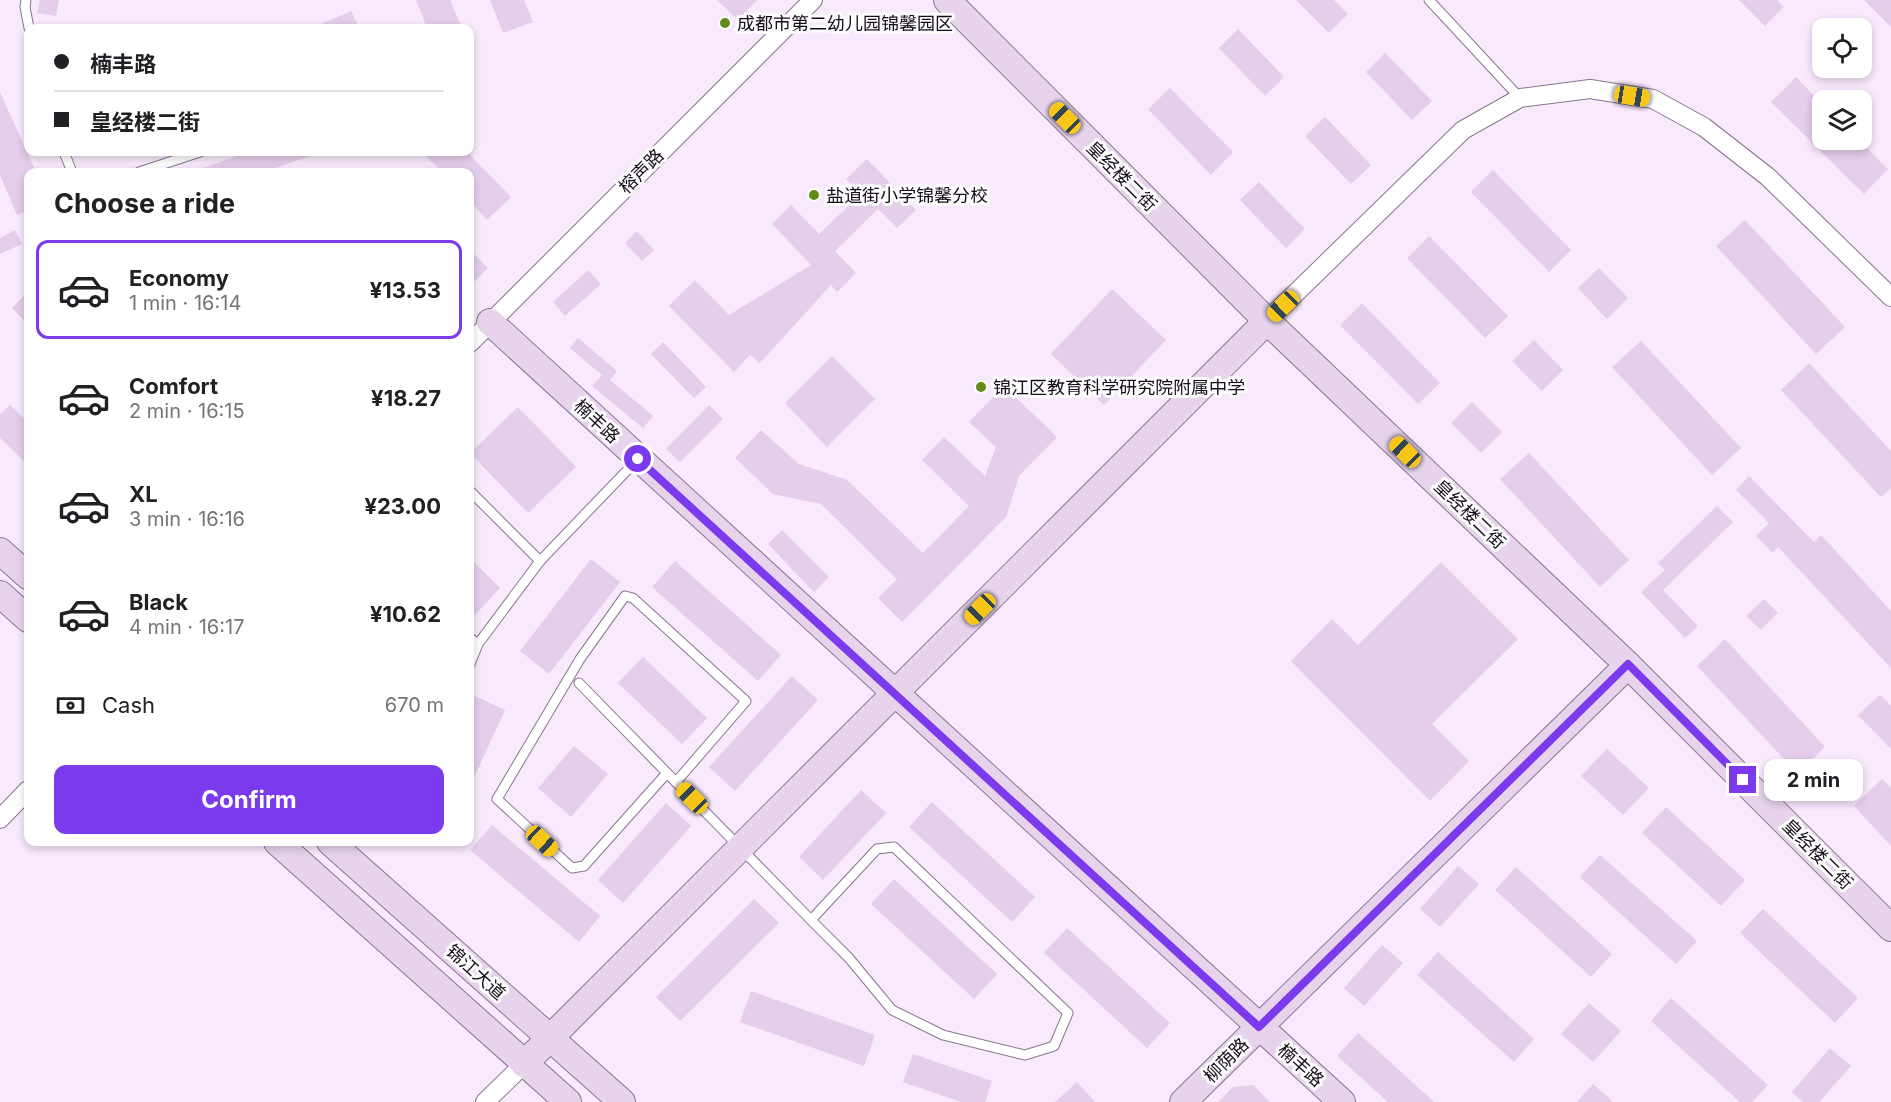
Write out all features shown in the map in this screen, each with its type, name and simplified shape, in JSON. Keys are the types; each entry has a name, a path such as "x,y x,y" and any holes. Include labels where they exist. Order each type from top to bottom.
{"street":[{"name":"榕声路","path":"474,339 813,0"},
{"name":"皇经楼二街","path":"947,0 1267,321 1628,664 1891,928"},
{"path":"485,1102 1267,321 1463,130 1520,98 1590,89 1653,99 1704,127 1768,177 1891,297"},
{"name":"楠丰路","path":"490,321 1342,1102"},
{"path":"0,551 24,572"},
{"path":"0,594 24,615"},
{"name":"柳荫路","path":"1183,1102 1628,664"},
{"path":"0,819 24,794"},
{"name":"锦江大道","path":"281,846 568,1102"},
{"name":"锦江大道","path":"334,846 622,1102"}],"lane":[{"path":"26,0 28,24"},
{"path":"1430,0 1520,98"},
{"path":"151,168 188,156"},
{"path":"474,654 478,644 540,561 638,459"},
{"path":"474,495 540,561"},
{"path":"667,773 584,866 572,868 497,799 579,659 625,596 633,598 746,701 676,782"},
{"path":"474,641 478,644"},
{"path":"579,682 667,773 741,847 811,920 849,958 892,1010 943,1035 1025,1056 1054,1046 1068,1013 894,847 877,849 811,920"}],"building":[{"path":"40,0 59,0 56,16 37,13"},
{"path":"416,0 450,0 460,24 425,24"},
{"path":"490,0 524,0 533,22 503,33"},
{"path":"717,0 757,0 738,20"},
{"path":"1296,0 1334,0 1348,14 1329,33"},
{"path":"1739,0 1777,0 1784,7 1765,26"},
{"path":"1864,0 1891,0 1891,27"},
{"path":"351,11 357,24 321,24"},
{"path":"1238,29 1284,77 1265,96 1219,48"},
{"path":"1385,53 1432,101 1412,120 1366,72"},
{"path":"1796,77 1812,94 1812,143 1771,102"},
{"path":"1170,88 1233,152 1211,175 1148,109"},
{"path":"0,92 24,145 24,156 29,156 34,168 24,168 24,212 17,215 0,175"},
{"path":"1325,117 1371,165 1351,184 1305,136"},
{"path":"1820,150 1869,150 1888,169 1864,194"},
{"path":"237,156 310,156 276,168 203,168"},
{"path":"426,156 471,156 511,197 487,220 474,205 474,168 438,168"},
{"path":"867,159 916,210 897,228 878,209 835,251 856,273 837,292 831,285 760,363 750,355 734,372 669,306 695,280 729,315 811,265 772,224 791,205 819,234 861,194 846,179"},
{"path":"1493,170 1571,250 1549,272 1471,192"},
{"path":"1259,182 1305,229 1286,248 1240,200"},
{"path":"1745,220 1845,327 1816,354 1716,246"},
{"path":"15,230 22,244 0,254 0,238"},
{"path":"637,231 654,250 642,261 625,243"},
{"path":"1429,236 1508,316 1485,338 1407,258"},
{"path":"474,254 488,268 474,282"},
{"path":"1599,268 1628,298 1607,319 1578,288"},
{"path":"588,270 601,284 565,316 553,302"},
{"path":"1112,289 1166,340 1104,405 1051,354"},
{"path":"24,295 24,321 12,308"},
{"path":"1362,303 1440,383 1418,404 1340,325"},
{"path":"578,338 617,371 610,380 653,416 643,428 592,386 602,375 570,348"},
{"path":"1534,340 1563,370 1542,391 1512,361"},
{"path":"1641,341 1741,448 1712,475 1612,367"},
{"path":"663,342 706,387 694,398 651,354"},
{"path":"832,356 875,399 827,447 785,403"},
{"path":"1809,363 1891,451 1891,488 1881,497 1781,390"},
{"path":"1004,386 1057,437 1019,476 1006,517 902,622 878,598 897,579 821,504 773,494 735,458 761,430 799,464 847,480 923,553 969,506 922,460 944,437 985,476 996,447 969,422"},
{"path":"1472,402 1502,432 1481,453 1451,423"},
{"path":"10,405 24,418 24,461 0,438 0,415"},
{"path":"709,405 723,419 680,462 666,449"},
{"path":"518,407 576,467 528,513 474,457 474,449"},
{"path":"1529,453 1629,560 1600,587 1500,479"},
{"path":"1749,476 1814,542 1821,535 1891,611 1891,668 1778,547 1773,553 1756,536 1769,523 1736,490"},
{"path":"1717,506 1733,522 1663,590 1698,626 1685,638 1641,592 1665,570 1658,563"},
{"path":"782,530 829,577 814,592 768,544"},
{"path":"591,559 620,582 549,674 520,651"},
{"path":"675,561 781,655 758,681 652,587"},
{"path":"474,562 500,588 474,616"},
{"path":"1441,562 1518,639 1432,724 1469,761 1430,801 1291,661 1332,619 1358,645"},
{"path":"1764,599 1778,613 1761,630 1746,616"},
{"path":"1725,639 1825,747 1797,773 1697,666"},
{"path":"643,657 707,718 682,744 618,683"},
{"path":"792,676 818,700 735,791 709,767"},
{"path":"474,695 505,710 474,777"},
{"path":"1880,695 1891,706 1891,749 1858,715"},
{"path":"574,746 608,774 571,817 538,788"},
{"path":"1607,749 1649,788 1623,815 1581,776"},
{"path":"1882,779 1891,788 1891,846 1854,806"},
{"path":"861,790 886,813 823,880 799,857"},
{"path":"932,802 1035,897 1012,922 909,827"},
{"path":"666,803 691,826 623,903 598,880"},
{"path":"1666,807 1745,880 1721,906 1642,833"},
{"path":"492,825 600,916 579,942 470,850"},
{"path":"1600,855 1697,941 1676,964 1580,877"},
{"path":"1458,866 1479,884 1440,927 1420,909"},
{"path":"1516,867 1612,954 1591,977 1495,890"},
{"path":"894,879 997,974 974,999 871,904"},
{"path":"754,899 779,923 680,1021 656,997"},
{"path":"1763,909 1858,998 1835,1023 1740,933"},
{"path":"1067,928 1170,1023 1147,1048 1044,953"},
{"path":"1382,945 1403,963 1364,1006 1344,988"},
{"path":"1438,952 1534,1039 1514,1062 1417,975"},
{"path":"751,991 875,1035 864,1066 740,1022"},
{"path":"1671,998 1768,1085 1752,1102 1740,1102 1651,1021"},
{"path":"1589,1003 1621,1031 1593,1062 1561,1034"},
{"path":"1358,1033 1434,1102 1388,1102 1337,1056"},
{"path":"1830,1048 1851,1066 1819,1102 1803,1102 1792,1092"},
{"path":"913,1054 992,1081 985,1102 961,1102 903,1082"},
{"path":"1077,1082 1095,1102 1055,1102"},
{"path":"1593,1084 1613,1102 1577,1102"},
{"path":"1253,1085 1270,1102 1218,1102 1233,1087"}],"place":[{"name":"成都市第二幼儿园锦馨园区","path":"725,23"},
{"name":"盐道街小学锦馨分校","path":"814,195"},
{"name":"锦江区教育科学研究院附属中学","path":"981,387"}],"route":[{"path":"638,459 1259,1027 1628,664 1743,780"}]}
